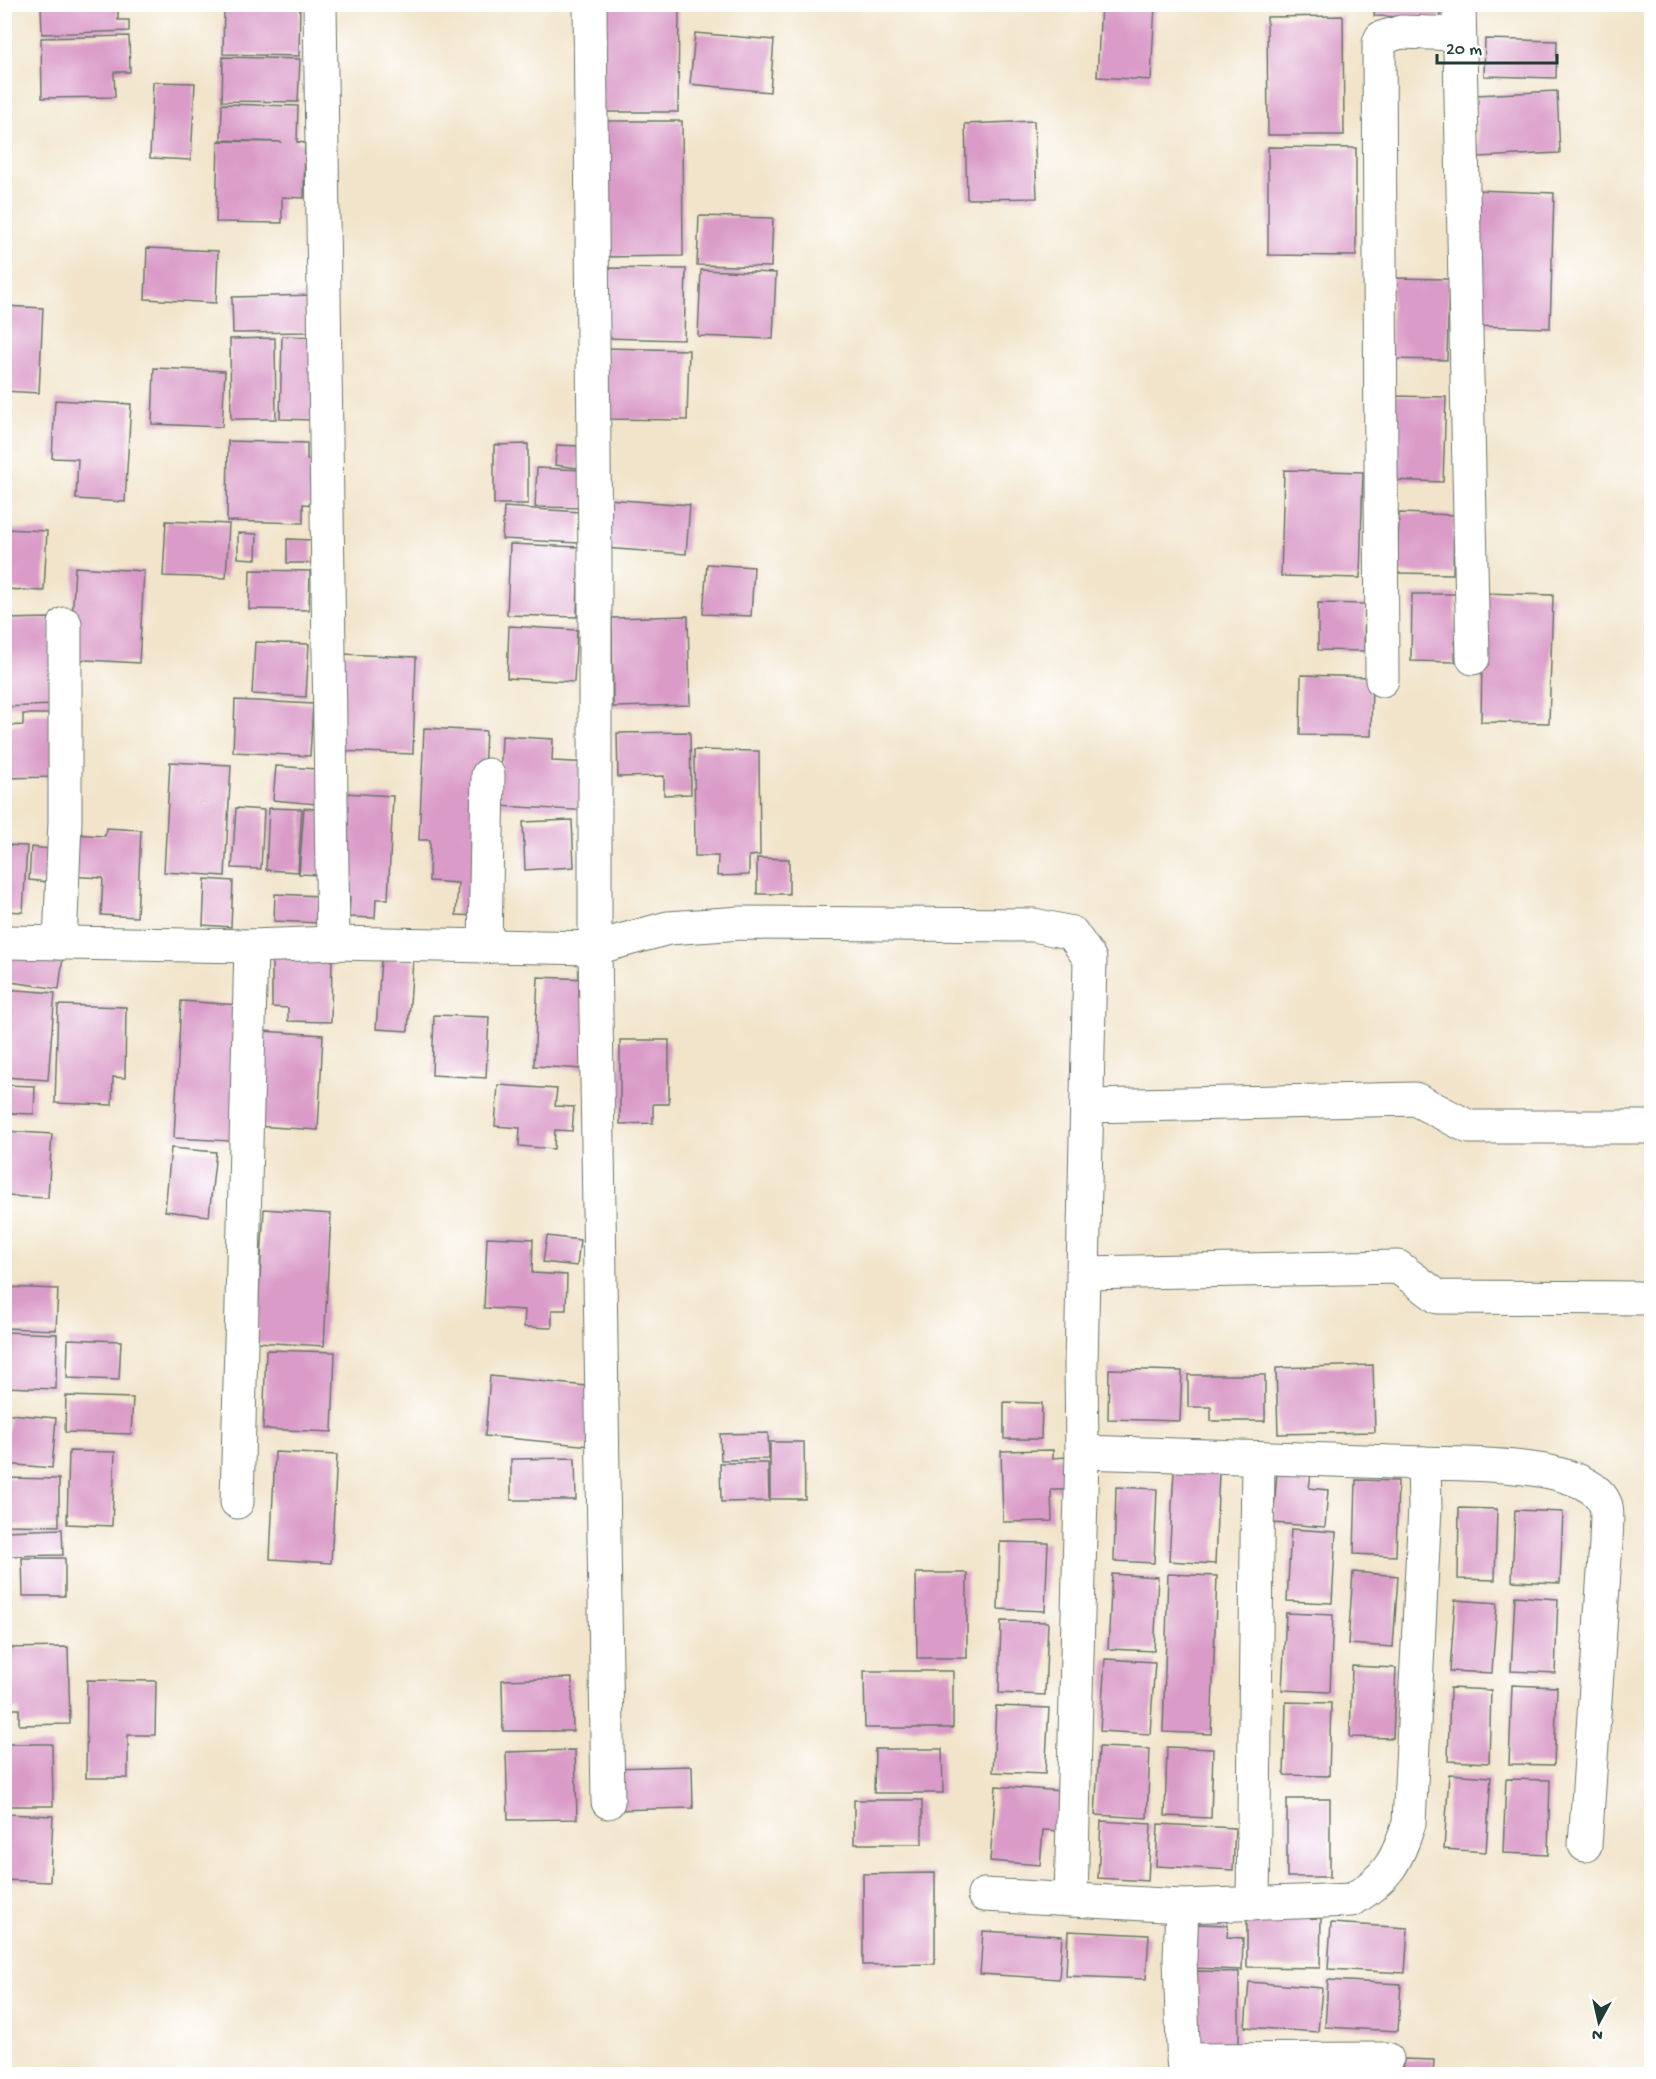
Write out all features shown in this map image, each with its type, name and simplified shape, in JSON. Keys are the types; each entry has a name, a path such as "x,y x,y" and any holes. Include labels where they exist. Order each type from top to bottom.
{"street":[{"path":"320,4 333,943"},
{"path":"590,4 595,552 595,948 608,1802"},
{"path":"1382,680 1379,43 1381,38 1401,32 1459,19 1473,658"},
{"path":"60,943 65,821 65,624"},
{"path":"485,947 488,775"},
{"path":"4,942 250,946 333,943 595,948 668,928 741,923 1034,925 1072,933 1090,959 1083,1273 1082,1452 1071,1900"},
{"path":"237,1502 250,946"},
{"path":"1087,1106 1415,1099 1469,1127 1652,1126"},
{"path":"1083,1273 1398,1267 1438,1297 1652,1298"},
{"path":"1082,1452 1516,1467 1554,1472 1580,1480 1595,1489 1606,1506 1606,1543 1585,1845"},
{"path":"1253,1904 1258,1458"},
{"path":"984,1895 1182,1906 1352,1900 1373,1887 1400,1852 1409,1822 1425,1507 1425,1463"},
{"path":"1182,1906 1180,1959 1184,2067 1387,2059"}],"building":[{"path":"41,4 118,4 118,20 129,20 129,31 42,34"},
{"path":"160,4 200,4 200,9 160,6"},
{"path":"224,4 300,4 299,56 223,54"},
{"path":"600,4 679,4 678,112 600,112"},
{"path":"1101,4 1155,4 1151,80 1097,77"},
{"path":"1375,4 1440,4 1440,18 1374,16"},
{"path":"1343,16 1344,135 1268,135 1267,17"},
{"path":"695,33 774,40 770,92 690,84"},
{"path":"129,36 130,72 114,72 115,97 42,98 41,38"},
{"path":"1485,39 1557,41 1556,78 1484,76"},
{"path":"223,57 300,59 298,102 222,101"},
{"path":"153,82 195,83 191,160 150,158"},
{"path":"1557,91 1560,153 1479,157 1476,95"},
{"path":"222,104 298,106 297,142 305,143 304,198 282,197 282,223 216,222 218,141 282,142 221,140"},
{"path":"602,121 682,121 683,256 603,257"},
{"path":"1034,121 1037,198 967,199 965,124"},
{"path":"1268,147 1356,148 1356,256 1268,255"},
{"path":"1477,190 1554,193 1550,328 1472,326"},
{"path":"699,216 773,218 771,267 697,265"},
{"path":"147,248 218,251 216,303 145,299"},
{"path":"603,268 686,269 684,340 602,338"},
{"path":"701,270 776,273 773,339 698,336"},
{"path":"1392,278 1449,279 1447,360 1390,359"},
{"path":"313,295 314,332 233,333 232,297"},
{"path":"4,306 43,308 39,393 4,391"},
{"path":"282,336 316,337 314,420 280,419"},
{"path":"275,338 276,419 231,419 230,339"},
{"path":"606,348 689,350 687,420 605,419"},
{"path":"154,368 225,371 222,427 152,424"},
{"path":"1393,396 1446,397 1443,482 1391,480"},
{"path":"55,400 131,404 125,502 76,499 78,459 52,458"},
{"path":"228,441 307,443 307,460 315,460 314,505 303,504 303,523 227,521"},
{"path":"528,444 528,504 494,504 494,445"},
{"path":"557,445 580,446 578,468 555,465"},
{"path":"537,468 586,470 585,508 535,507"},
{"path":"1284,470 1363,472 1360,578 1281,576"},
{"path":"607,499 690,505 686,554 603,548"},
{"path":"504,507 581,512 579,543 502,539"},
{"path":"1399,513 1454,515 1453,574 1397,573"},
{"path":"166,521 229,524 226,578 163,576"},
{"path":"4,529 47,531 44,591 4,589"},
{"path":"238,533 257,534 256,559 238,558"},
{"path":"287,539 312,540 311,563 287,563"},
{"path":"510,544 579,547 577,617 507,615"},
{"path":"707,564 754,567 751,616 703,614"},
{"path":"75,567 144,571 139,663 70,659"},
{"path":"250,570 310,571 309,610 249,609"},
{"path":"1483,593 1553,595 1549,723 1481,722"},
{"path":"1412,594 1456,594 1455,662 1411,661"},
{"path":"1318,603 1365,604 1364,651 1318,650"},
{"path":"688,616 690,705 613,707 612,618"},
{"path":"50,618 53,705 4,707 4,619"},
{"path":"509,626 577,630 574,682 507,678"},
{"path":"255,642 309,644 306,697 252,694"},
{"path":"341,654 416,657 413,754 338,751"},
{"path":"1301,675 1372,677 1371,736 1300,735"},
{"path":"235,700 313,704 310,756 233,752"},
{"path":"23,714 55,714 56,777 4,778 4,726 23,725"},
{"path":"424,728 486,731 477,916 456,915 458,883 429,881 430,840 419,840"},
{"path":"690,732 691,794 664,795 664,776 618,777 617,733"},
{"path":"502,736 553,739 552,761 594,763 592,811 499,806"},
{"path":"694,750 759,751 760,855 749,856 749,875 717,876 718,856 695,856"},
{"path":"170,762 231,765 225,876 164,872"},
{"path":"276,766 329,770 327,805 273,800"},
{"path":"345,793 393,796 388,899 376,899 375,918 349,917 350,897 339,896"},
{"path":"236,808 264,810 261,869 232,868"},
{"path":"269,808 302,809 298,872 266,870"},
{"path":"304,808 325,810 320,875 299,874"},
{"path":"572,820 574,867 525,870 523,822"},
{"path":"106,828 141,830 137,917 101,915 103,878 67,876 70,834 105,836"},
{"path":"4,845 27,846 23,912 4,911"},
{"path":"31,847 59,850 57,883 29,880"},
{"path":"757,858 789,859 789,894 757,894"},
{"path":"205,879 233,881 231,927 203,925"},
{"path":"275,894 320,896 319,923 274,921"},
{"path":"9,949 63,957 59,989 4,981"},
{"path":"272,955 332,957 331,1022 288,1021 288,1008 272,1007"},
{"path":"381,959 413,961 408,1031 376,1029"},
{"path":"538,977 588,979 584,1069 534,1066"},
{"path":"5,989 55,993 48,1080 4,1077"},
{"path":"181,1001 239,1005 231,1141 174,1138"},
{"path":"58,1005 126,1007 125,1078 113,1077 112,1105 55,1103"},
{"path":"434,1015 489,1017 486,1078 432,1075"},
{"path":"261,1031 323,1035 318,1130 256,1126"},
{"path":"620,1040 669,1040 669,1104 653,1104 653,1123 620,1124"},
{"path":"4,1085 35,1086 34,1114 4,1113"},
{"path":"498,1085 557,1089 555,1106 574,1107 572,1131 555,1130 554,1149 519,1146 520,1128 495,1126"},
{"path":"4,1131 52,1134 48,1198 4,1196"},
{"path":"171,1148 216,1152 209,1216 165,1211"},
{"path":"264,1209 331,1214 324,1346 256,1342"},
{"path":"547,1236 580,1240 577,1266 543,1262"},
{"path":"487,1237 533,1239 532,1273 567,1275 566,1310 552,1310 552,1328 524,1327 525,1310 484,1308"},
{"path":"4,1287 58,1289 56,1330 4,1328"},
{"path":"4,1332 57,1334 56,1389 4,1387"},
{"path":"68,1339 121,1341 119,1380 67,1378"},
{"path":"266,1350 335,1352 332,1432 263,1429"},
{"path":"1373,1365 1375,1432 1278,1434 1276,1368"},
{"path":"1109,1369 1182,1371 1180,1421 1108,1419"},
{"path":"1188,1375 1265,1375 1265,1421 1211,1421 1211,1407 1188,1407"},
{"path":"490,1376 596,1387 591,1446 485,1436"},
{"path":"66,1396 133,1398 131,1434 65,1432"},
{"path":"1004,1402 1042,1403 1041,1439 1004,1439"},
{"path":"9,1414 56,1418 52,1468 5,1464"},
{"path":"768,1433 769,1459 721,1460 720,1434"},
{"path":"770,1442 804,1442 805,1499 770,1499"},
{"path":"1053,1450 1053,1458 1066,1457 1067,1490 1051,1490 1052,1521 1003,1522 1001,1451"},
{"path":"69,1451 115,1452 112,1526 67,1524"},
{"path":"275,1452 337,1455 331,1563 270,1559"},
{"path":"575,1458 576,1500 511,1500 511,1459"},
{"path":"720,1463 768,1463 769,1501 721,1502"},
{"path":"1174,1470 1219,1472 1215,1564 1169,1561"},
{"path":"1277,1471 1311,1474 1309,1488 1328,1490 1325,1527 1273,1523"},
{"path":"4,1478 59,1479 59,1526 4,1525"},
{"path":"1356,1480 1398,1481 1396,1556 1354,1554"},
{"path":"1116,1487 1157,1489 1154,1563 1114,1561"},
{"path":"1459,1508 1497,1509 1495,1580 1458,1579"},
{"path":"1515,1510 1563,1512 1560,1583 1512,1581"},
{"path":"62,1529 63,1555 4,1556 4,1531"},
{"path":"1291,1529 1336,1532 1332,1603 1287,1601"},
{"path":"1000,1542 1048,1543 1045,1611 998,1609"},
{"path":"22,1558 65,1558 65,1596 23,1596"},
{"path":"1353,1572 1398,1576 1393,1647 1348,1644"},
{"path":"916,1573 967,1573 967,1658 917,1658"},
{"path":"1112,1574 1158,1577 1154,1651 1108,1649"},
{"path":"1168,1574 1217,1576 1211,1734 1163,1732"},
{"path":"1515,1596 1558,1599 1555,1673 1511,1671"},
{"path":"1455,1600 1497,1603 1492,1673 1450,1671"},
{"path":"1286,1613 1333,1615 1330,1692 1282,1690"},
{"path":"1001,1621 1048,1622 1045,1695 999,1693"},
{"path":"68,1647 70,1724 19,1725 19,1709 4,1709 4,1648"},
{"path":"1105,1659 1155,1662 1150,1734 1100,1731"},
{"path":"1352,1666 1396,1668 1393,1738 1350,1737"},
{"path":"864,1671 953,1671 953,1728 865,1728"},
{"path":"572,1678 573,1731 503,1731 502,1680"},
{"path":"87,1680 156,1681 155,1735 128,1735 128,1778 86,1778"},
{"path":"1512,1685 1557,1687 1554,1765 1509,1764"},
{"path":"1450,1688 1491,1690 1489,1763 1448,1761"},
{"path":"1286,1702 1331,1703 1329,1776 1284,1775"},
{"path":"996,1706 1049,1708 1045,1774 993,1772"},
{"path":"4,1744 52,1744 53,1806 4,1806"},
{"path":"1099,1747 1150,1749 1147,1818 1095,1815"},
{"path":"1167,1747 1213,1749 1211,1818 1165,1816"},
{"path":"875,1749 942,1749 943,1793 874,1793"},
{"path":"575,1750 577,1819 508,1820 506,1752"},
{"path":"692,1766 693,1808 613,1810 612,1768"},
{"path":"1449,1774 1491,1777 1486,1852 1444,1849"},
{"path":"1506,1779 1550,1780 1548,1855 1503,1853"},
{"path":"996,1786 1062,1791 1059,1831 1043,1830 1040,1865 990,1861"},
{"path":"1287,1799 1330,1799 1330,1877 1287,1877"},
{"path":"854,1800 922,1800 922,1844 854,1844"},
{"path":"4,1814 53,1816 50,1882 4,1880"},
{"path":"1101,1821 1151,1824 1148,1881 1098,1878"},
{"path":"1158,1824 1235,1828 1233,1870 1156,1866"},
{"path":"935,1873 935,1964 863,1965 863,1874"},
{"path":"1247,1917 1321,1918 1320,1968 1247,1967"},
{"path":"1331,1923 1408,1928 1405,1973 1328,1969"},
{"path":"1196,1924 1228,1925 1227,1937 1243,1938 1242,1970 1194,1968"},
{"path":"983,1931 1062,1936 1059,1979 980,1974"},
{"path":"1068,1931 1149,1935 1146,1979 1066,1976"},
{"path":"1194,1971 1239,1972 1239,2045 1193,2045"},
{"path":"1328,1980 1401,1984 1398,2031 1325,2027"},
{"path":"1249,1982 1322,1988 1318,2032 1245,2027"},
{"path":"1404,2059 1434,2060 1433,2074 1403,2074"}]}
